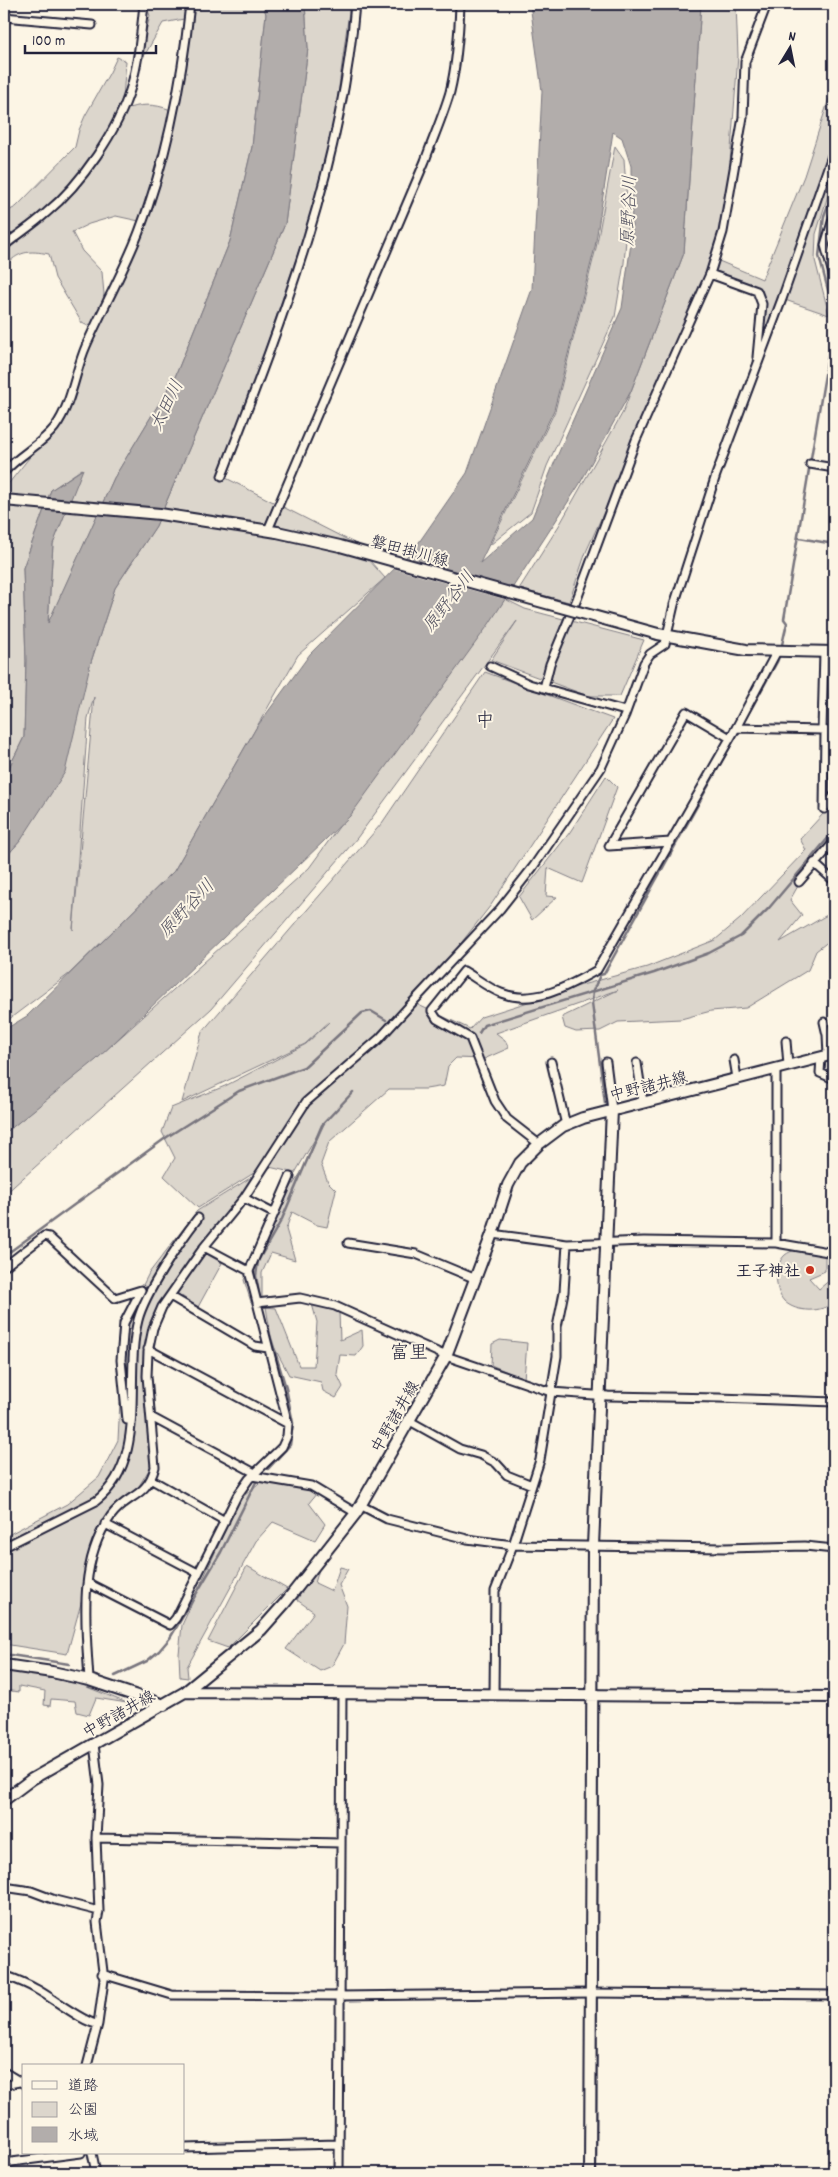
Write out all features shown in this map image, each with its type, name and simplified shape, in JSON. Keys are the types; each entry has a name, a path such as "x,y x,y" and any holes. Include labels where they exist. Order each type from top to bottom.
{"main road":[{"name":"磐田掛川線","path":"4,500 160,514 273,531 340,546 663,636 724,647 777,652 829,652"},
{"name":"中野諸井線","path":"4,1800 32,1779 186,1692 260,1630 285,1603 358,1509 446,1356 476,1279 508,1185 520,1163 539,1144 566,1125 612,1110 828,1055"},
{"path":"590,2173 594,1546 605,1242 612,1110"},
{"path":"4,1665 52,1672 88,1680 164,1705"},
{"path":"186,1692 834,1697"}],"street":[{"path":"4,246 47,213 77,182 105,142 131,88 144,4"},
{"path":"4,472 15,459 42,440 55,427 64,410 85,347 138,234 157,183 170,134 190,4"},
{"path":"222,476 253,396 321,196 338,126 352,50 355,4"},
{"path":"273,531 438,127 450,92 459,42 460,4"},
{"path":"544,688 550,664 577,599 636,440 710,274 723,232 743,117 745,62 767,4"},
{"path":"4,17 92,25"},
{"path":"88,1680 85,1615 92,1559 105,1524 123,1504 141,1493 152,1480 155,1467 147,1376 148,1349 153,1328 162,1307 204,1247 244,1198 306,1102 399,1018 500,909 533,867 601,768 626,711 644,663 650,654 665,644 663,636 690,554 757,360 782,299 834,150"},
{"path":"834,216 825,245 834,278"},
{"path":"710,274 757,291 762,304 757,360"},
{"path":"810,464 834,468"},
{"path":"539,1144 506,1119 495,1101 470,1038 437,1019 432,1010 464,971 502,993 528,998 562,990 597,970 736,728 777,652"},
{"path":"829,652 823,731 824,809 834,796"},
{"path":"490,666 501,673 544,688 626,711"},
{"path":"671,842 609,846 686,712 730,738"},
{"path":"736,728 834,732"},
{"path":"799,882 834,842"},
{"path":"814,863 834,881"},
{"path":"824,1022 828,1055 820,1073 834,1078"},
{"path":"786,1041 788,1065"},
{"path":"734,1060 737,1078"},
{"path":"551,1062 566,1125"},
{"path":"606,1062 612,1110"},
{"path":"637,1062 643,1102"},
{"path":"776,1068 776,1243"},
{"path":"88,1583 170,1625 176,1618 237,1496 254,1474 282,1447 287,1436 288,1424 268,1348 259,1302 249,1271 290,1177"},
{"path":"244,1198 273,1213"},
{"path":"4,1547 96,1501 106,1492 124,1465 129,1436 132,1353 138,1319 156,1282 187,1232 198,1218"},
{"path":"492,1234 567,1244 605,1242 776,1243 834,1253"},
{"path":"4,1267 44,1236 49,1237 115,1298 141,1290 124,1323 122,1365 129,1436"},
{"path":"348,1243 416,1254 476,1279"},
{"path":"494,1695 495,1591 513,1545 540,1460 557,1356 557,1327 564,1292 567,1244"},
{"path":"204,1247 249,1271"},
{"path":"170,1296 255,1346 268,1348"},
{"path":"259,1302 300,1298 335,1306 446,1356 551,1392 600,1396 834,1402"},
{"path":"148,1349 288,1424"},
{"path":"151,1417 254,1474 311,1486 358,1509 387,1519 467,1539 513,1545 725,1548 805,1546 834,1549"},
{"path":"408,1420 460,1449 481,1455 496,1464 507,1475 532,1485"},
{"path":"152,1480 225,1521"},
{"path":"105,1524 198,1573"},
{"path":"339,2173 342,1694"},
{"path":"88,2064 98,2024 104,1980 97,1922 99,1911 96,1838 99,1785 94,1744"},
{"path":"96,1838 340,1843"},
{"path":"4,1887 31,1891 55,1900 99,1911"},
{"path":"102,1974 172,1995 834,1995"},
{"path":"4,1975 36,1988 77,2015 94,2024 98,2024"},
{"path":"4,2072 21,2083"},
{"path":"4,2085 21,2083"},
{"path":"185,2148 338,2144"},
{"path":"4,2163 73,2154"},
{"path":"92,2154 96,2173"}],"green space":[{"path":"146,4 263,4 266,14 252,147 230,241 175,377 114,478 48,624 53,544 82,469 51,490 23,568 26,661 24,737 4,778 4,737 6,733 5,488 57,423 94,329 82,323 55,278 49,254 24,253 14,258 4,267 4,213 16,207 75,147 85,116 117,57 126,61 122,110 147,105 171,110 189,18 163,23 135,72 150,16","holes":["116,216 139,221 100,318 104,294 102,272 82,251 72,232 89,224"]},
{"path":"305,4 350,4 329,162 222,476 354,543 385,578 298,655 174,871 69,974 4,1023 4,859 21,840 90,665 115,588 156,526 285,224 308,48","holes":["94,697 73,930 88,718"]},
{"path":"701,4 736,4 738,56 726,216 702,293 586,552 569,602 519,589 560,524 623,412 684,253"},
{"path":"834,83 834,176 816,234 815,260 829,315 782,299 761,350 757,291 710,274 719,261 762,279 804,176"},
{"path":"615,146 624,159 628,216 624,263 615,317 547,466 531,512 490,545 555,411 596,248"},
{"path":"505,599 525,609 644,640 620,696 588,696 491,660 517,621 357,838 211,1009 4,1195 4,1134 105,1051 309,868"},
{"path":"485,672 613,719 491,905 414,1003 470,1029 481,1017 582,985 647,967 715,940 740,919 806,850 800,839 834,802 834,840 803,877 790,900 802,915 780,942 834,911 834,937 816,951 808,970 746,1008 711,1011 681,1019 618,1022 600,1031 576,1032 565,1028 562,1017 618,990 496,1033 505,1040 509,1048 484,1059 456,1058 448,1066 444,1086 426,1089 389,1089 329,1142 321,1164 328,1182 336,1190 327,1227 317,1225 292,1212 286,1229 295,1260 271,1253 262,1273 262,1302 251,1302 244,1280 273,1213 303,1170 325,1122 295,1173 265,1166 198,1208 164,1176 175,1158 162,1132 171,1108 225,1086 306,1044 329,1022 305,1044 182,1102 202,1032 382,823"},
{"path":"606,776 617,787 582,883 548,868 546,896 557,897 532,920 519,897 570,832"},
{"path":"263,1170 179,1282 154,1325 147,1376 155,1460 131,1499 112,1514 99,1538 67,1654 4,1644 4,1537 67,1504 99,1477 118,1440 124,1323 149,1273 197,1211"},
{"path":"807,1247 825,1256 825,1271 809,1278 819,1289 831,1279 832,1268 834,1270 834,1302 829,1306 816,1310 795,1308 789,1305 778,1291 777,1284 777,1271 781,1259 790,1252"},
{"path":"205,1253 222,1263 198,1307 177,1293"},
{"path":"323,1303 339,1312 340,1340 362,1330 363,1346 356,1356 340,1355 337,1374 343,1387 336,1398 323,1391 321,1382 289,1375 272,1343 266,1307 276,1308 299,1366 314,1366 317,1322 312,1304"},
{"path":"500,1340 527,1343 524,1379 491,1365 492,1344"},
{"path":"265,1478 306,1489 316,1494 309,1503 325,1524 315,1540 273,1522 256,1541 187,1667 188,1678 180,1677 179,1654 182,1625 239,1500"},
{"path":"247,1566 287,1589 228,1648 208,1641"},
{"path":"320,1566 315,1583 332,1591 340,1567 348,1569 339,1585 347,1606 344,1644 332,1666 320,1671 286,1649 314,1612 297,1600 316,1568"},
{"path":"4,1670 77,1683 127,1703 96,1698 89,1715 77,1712 75,1701 51,1699 50,1706 44,1705 45,1691 19,1686 19,1692 4,1690"}],"water":[{"name":"太田川","path":"263,4 305,4 308,48 285,224 156,526 115,588 90,665 65,772 21,840 4,859 4,778 24,737 26,661 23,568 51,490 83,469 53,544 48,623 114,478 175,377 230,241 252,147 266,14"},
{"name":"原野谷川","path":"530,4 701,4 684,253 631,391 579,485 489,624 350,816 96,1060 4,1134 4,1030 27,1016 174,871 256,728 310,654 415,548 467,473 532,289 542,91","holes":["613,132 622,138 631,166 632,236 622,308 532,518 480,563 554,410 595,247"]}],"pier":[{"path":"401,558 514,589 507,600 391,568"}],"waterway":[{"path":"834,189 824,216 819,256 834,313"},
{"path":"781,649 787,623 784,619 834,321"},
{"path":"799,538 834,544"},
{"path":"605,1103 592,1003 593,991 600,975 604,974 780,654"},
{"path":"479,1033 484,1025 654,973 709,953 741,936 769,908 834,831"},
{"path":"4,1256 167,1137 239,1091 304,1067 362,1013 371,1011 386,1020"},
{"path":"268,1469 290,1445 293,1423 286,1388 261,1305 256,1276 258,1261 282,1219 322,1125 353,1092"},
{"path":"606,1121 606,1142"},
{"path":"115,1676 147,1661 170,1638 221,1552 257,1480"},
{"path":"598,1548 598,1692"},
{"path":"4,1654 69,1664"},
{"path":"596,2173 598,1698"}],"place":[{"name":"王子神社","path":"810,1270"}],"district":[{"name":"中","path":"485,719"},
{"name":"富里","path":"409,1351"}]}
